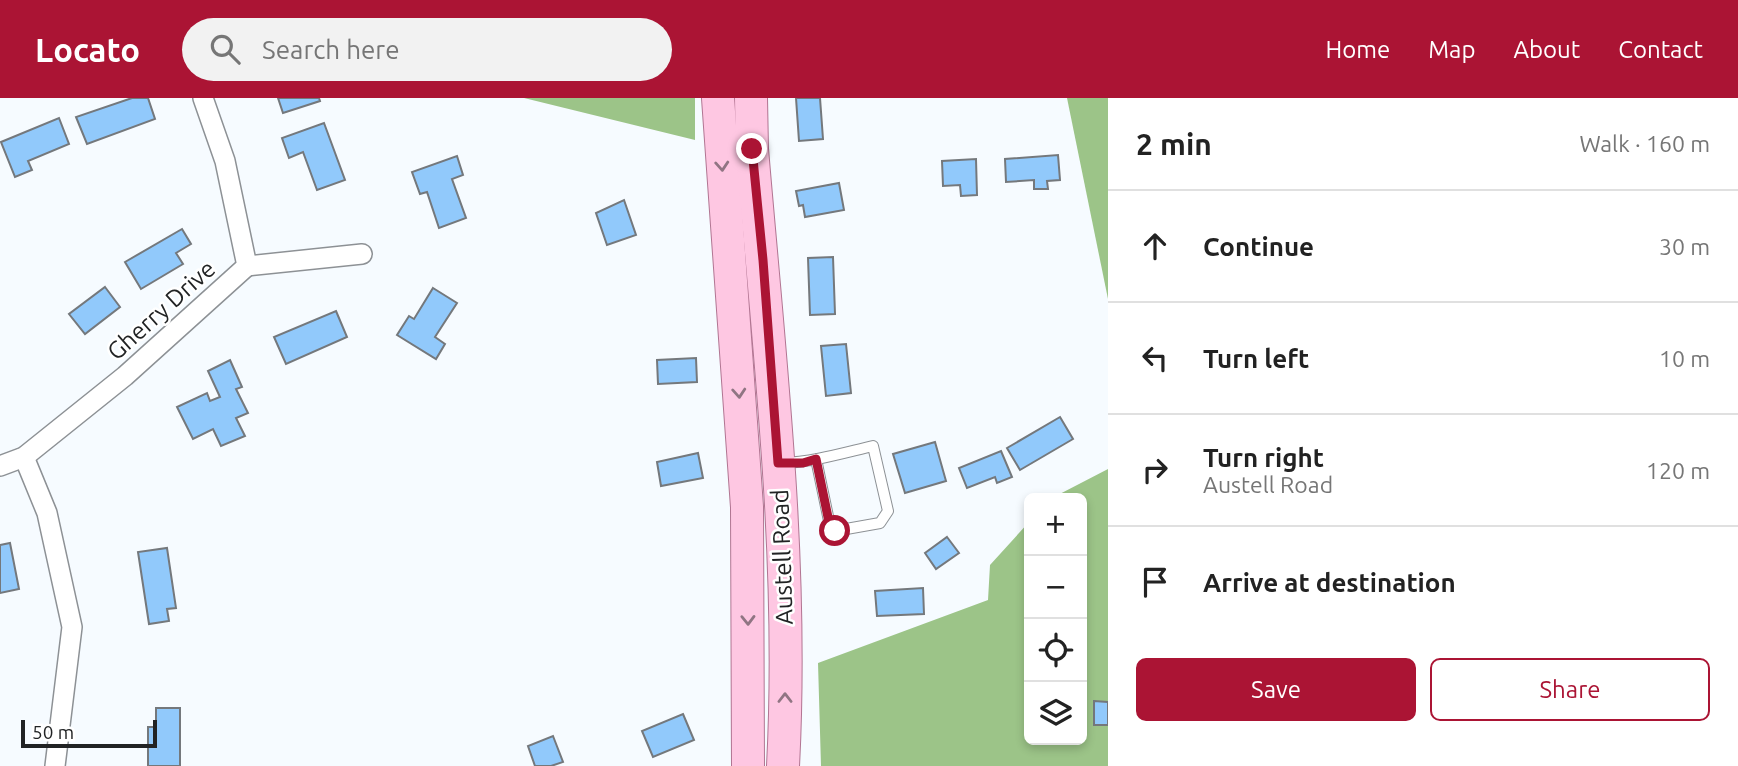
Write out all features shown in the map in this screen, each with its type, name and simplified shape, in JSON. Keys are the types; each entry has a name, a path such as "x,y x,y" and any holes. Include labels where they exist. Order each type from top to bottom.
{"main road":[{"name":"Austell Road","path":"718,98 747,507 748,766"},
{"name":"Austell Road","path":"751,98 752,149 778,463 786,648 783,766"}],"street":[{"name":"Gherry Drive","path":"0,466 24,457 125,376 247,266 225,161 203,98"},
{"path":"247,266 362,254"},
{"path":"24,457 47,513 72,627 55,766"}],"lane":[{"path":"778,463 803,463 816,459 873,446 888,511 880,523 835,531 829,522 816,459"}],"green space":[{"path":"524,98 695,98 695,140"},
{"path":"1067,98 1108,98 1108,299"},
{"path":"1108,469 1108,766 821,766 818,663 988,600 990,565 1024,528 1024,745 1087,745 1087,493 1062,493"}],"building":[{"path":"132,98 148,98 155,119 87,144 76,117"},
{"path":"278,98 319,98 320,101 283,113"},
{"path":"796,98 820,98 823,139 799,141"},
{"path":"59,118 69,144 28,161 32,170 15,177 1,142"},
{"path":"324,123 345,180 317,190 303,152 289,158 282,138"},
{"path":"1058,155 1060,180 1047,181 1048,189 1034,189 1034,180 1006,182 1005,159"},
{"path":"457,156 463,175 452,179 466,218 439,228 427,192 420,194 412,172"},
{"path":"976,159 977,195 961,196 960,185 943,186 942,161"},
{"path":"839,183 844,210 805,217 796,191"},
{"path":"624,200 636,235 607,245 596,213"},
{"path":"182,229 191,244 176,253 183,264 141,289 125,262"},
{"path":"833,257 835,314 810,315 808,258"},
{"path":"105,287 120,307 85,334 69,314"},
{"path":"433,288 457,303 435,337 445,344 436,359 397,335 409,316 414,319"},
{"path":"336,311 347,337 286,364 274,337"},
{"path":"846,344 851,393 826,396 821,346"},
{"path":"696,358 697,382 658,384 657,360"},
{"path":"230,360 242,387 236,389 248,413 236,418 245,436 221,446 213,429 193,439 177,407 207,393 210,401 220,397 208,371"},
{"path":"1060,417 1073,439 1020,470 1007,448"},
{"path":"935,442 946,481 905,493 893,454"},
{"path":"1001,451 1012,477 997,483 995,477 967,488 959,468"},
{"path":"698,453 703,478 661,486 657,462"},
{"path":"947,537 959,553 936,569 925,553"},
{"path":"10,543 19,589 0,593 0,545"},
{"path":"167,548 176,608 167,609 169,621 149,624 138,552"},
{"path":"923,588 924,614 877,616 875,591"},
{"path":"1094,701 1108,702 1108,725 1094,725"},
{"path":"156,708 180,708 180,766 148,766 148,727 156,727"},
{"path":"683,714 694,740 653,757 642,731"},
{"path":"553,736 563,762 551,766 535,766 528,746"}],"route":[{"path":"752,149 778,463 803,463 816,459 829,522 835,531"}]}
